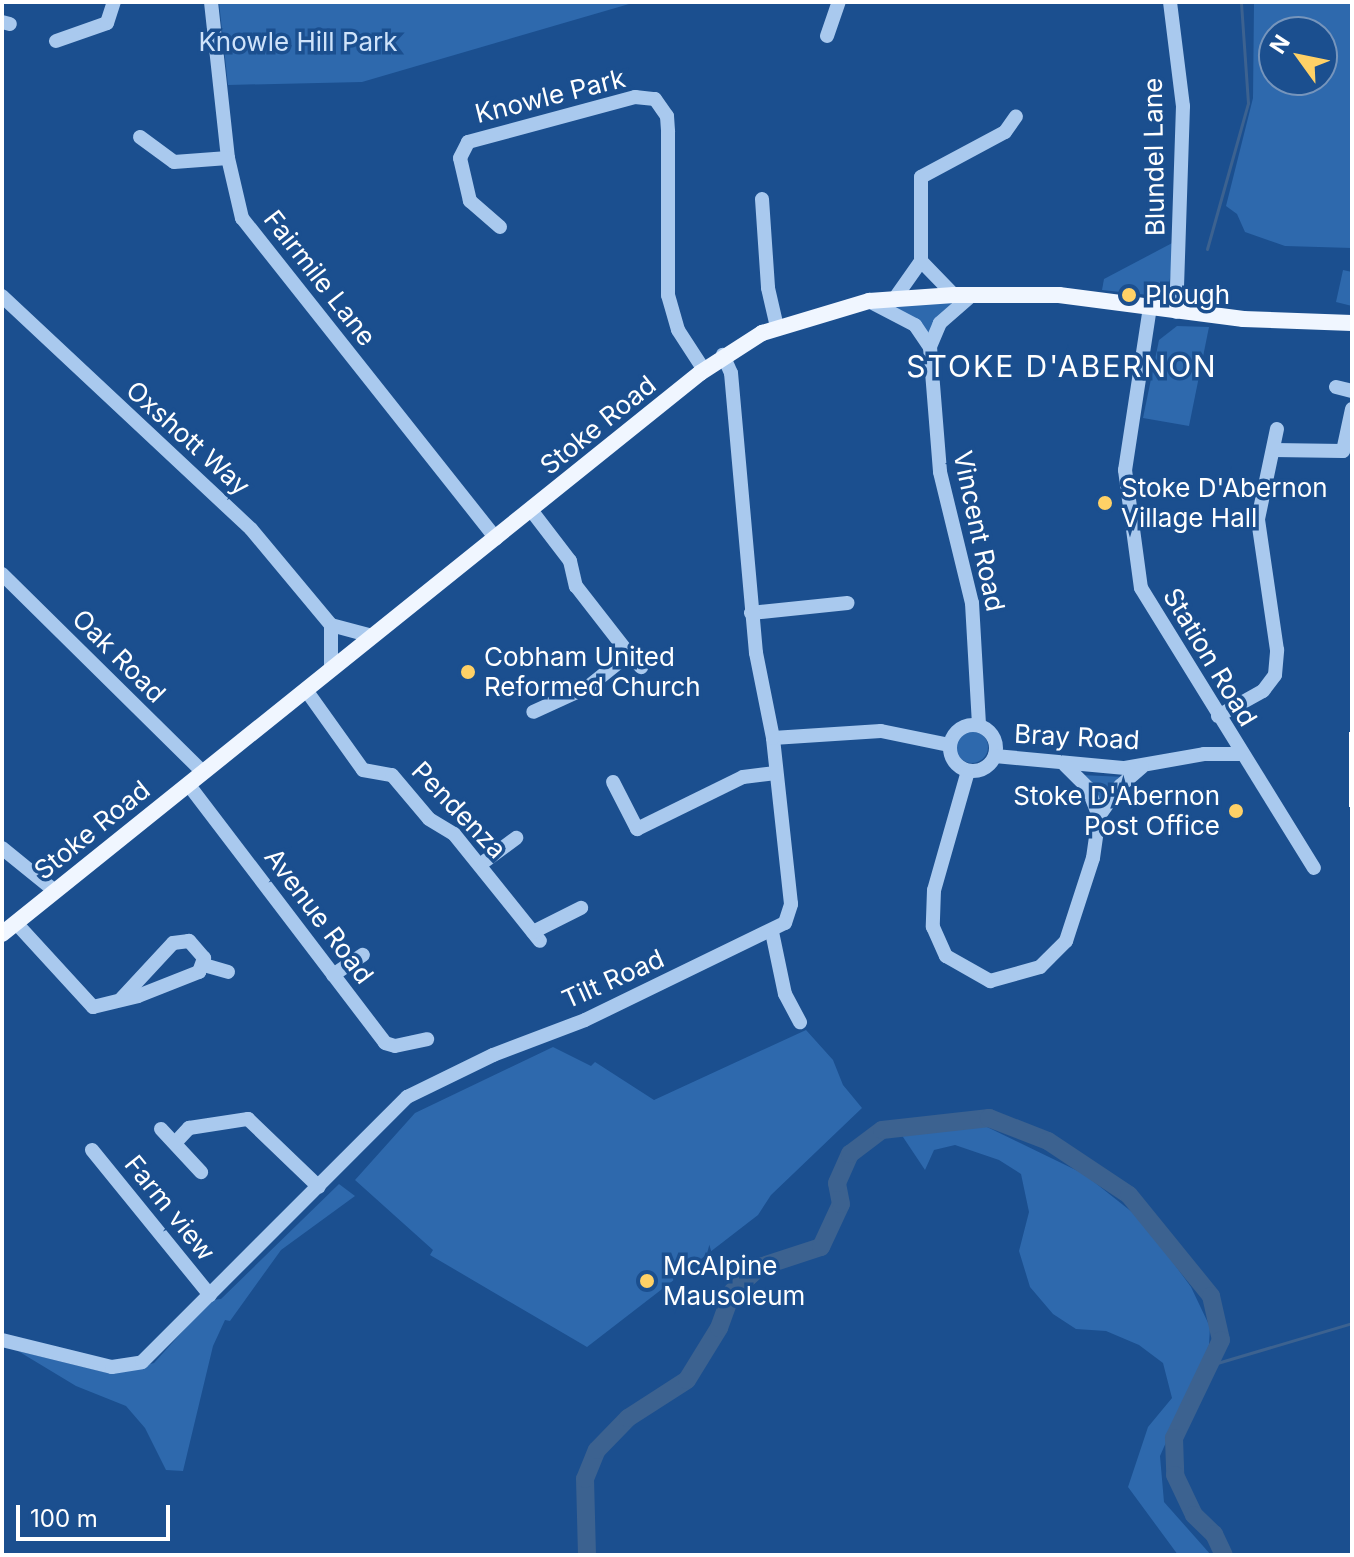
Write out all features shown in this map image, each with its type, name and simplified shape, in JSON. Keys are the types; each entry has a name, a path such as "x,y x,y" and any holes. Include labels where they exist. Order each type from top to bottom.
{"main road":[{"name":"Stoke Road","path":"2,934 723,355 777,327 869,301 954,295 1059,295 1176,312 1352,323"}],"street":[{"path":"56,41 107,23 114,2"},
{"name":"Fairmile Lane","path":"211,2 228,158 234,191 251,233 496,539"},
{"path":"827,36 839,2"},
{"name":"Blundel Lane","path":"1170,2 1183,106 1176,312"},
{"name":"Knowle Park","path":"500,227 470,201 460,158 468,142 635,97 655,99 667,116 668,295 678,330 704,370"},
{"path":"895,298 921,261 921,177 1005,132 1016,116"},
{"path":"140,137 174,162 228,158"},
{"path":"767,204 768,288 777,327"},
{"path":"921,261 954,295"},
{"path":"930,347 940,323 972,295"},
{"name":"Oxshott Way","path":"2,296 251,529 331,625"},
{"path":"869,301 915,325 930,347"},
{"name":"Station Road","path":"1150,307 1125,470 1141,588 1314,868"},
{"name":"Vincent Road","path":"930,347 940,472 972,603 979,725"},
{"path":"723,355 731,373 751,613 773,738 791,904 785,923 772,932 785,994 800,1022"},
{"path":"1336,387 1352,391"},
{"path":"1274,450 1343,451 1352,409"},
{"path":"1204,754 1222,723 1263,691 1275,675 1277,650 1258,519 1277,429"},
{"path":"531,510 570,561 576,586 641,667"},
{"name":"Oak Road","path":"2,574 203,772"},
{"path":"751,613 847,603"},
{"path":"331,670 331,625 372,636"},
{"path":"533,712 588,687 629,654"},
{"name":"Pendenza","path":"306,690 363,770 392,775 429,819 454,834 537,936 581,908"},
{"name":"Bray Road","path":"949,745 960,728 979,725 995,740 995,756 987,766 968,771"},
{"path":"773,738 881,731 949,745 952,758 968,771 932,909 937,942 946,956 973,975 990,981 1023,975 1040,967 1066,941 1093,858 1099,816 1120,786 1142,767"},
{"name":"Bray Road","path":"995,756 1065,765 1142,767 1204,754 1242,754"},
{"path":"1065,765 1088,788 1099,816"},
{"path":"613,782 637,829 743,777 776,773"},
{"name":"Avenue Road","path":"188,784 385,1043 395,1046 427,1039"},
{"path":"481,864 516,838"},
{"path":"2,848 55,891"},
{"path":"16,923 87,1004 101,1007 199,972 204,965"},
{"name":"Tilt Road","path":"2,1340 87,1363 134,1365 151,1356 407,1097 772,932"},
{"path":"121,999 173,943 189,941 204,965 228,972"},
{"path":"333,975 363,955"},
{"path":"175,1143 189,1128 248,1119 319,1187"},
{"path":"161,1129 201,1172"},
{"name":"Farm view","path":"92,1150 210,1295"}],"green space":[{"name":"Knowle Hill Park","path":"219,2 636,2 362,82 228,85"},
{"path":"1254,2 1352,2 1352,248 1285,246 1245,232 1237,214 1226,206 1253,98"},
{"path":"1176,241 1167,297 1102,290 1104,279"},
{"path":"1343,270 1352,272 1352,306 1336,302"},
{"path":"959,301 929,337 913,317 889,305"},
{"path":"1177,326 1209,327 1189,426 1143,418 1159,340"},
{"path":"972,731 983,736 988,747 983,758 972,763 961,758 956,747 961,736"},
{"path":"1081,775 1124,777 1103,805"},
{"path":"806,1030 833,1060 843,1085 862,1108 771,1195 758,1215 587,1347 430,1255 433,1250 355,1180 415,1113 553,1047 591,1066 595,1062 654,1100"},
{"path":"985,1126 1084,1174 1142,1220 1191,1287 1210,1327 1209,1345 1160,1456 1164,1502 1211,1555 1178,1555 1128,1487 1148,1427 1172,1398 1163,1363 1139,1345 1106,1331 1076,1329 1053,1314 1030,1287 1019,1251 1029,1212 1021,1174 999,1160 955,1145 934,1150 925,1170 901,1134"},
{"path":"339,1184 355,1196 281,1250 230,1321 225,1320 213,1346 183,1471 166,1470 145,1428 126,1406 76,1386 18,1351 112,1374 154,1363 211,1300 221,1299"}],"waterway":[{"path":"1207,249 1248,103 1241,2"},
{"path":"587,1555 585,1479 597,1450 628,1418 687,1380 719,1328 732,1292 760,1267 821,1247 841,1204 837,1183 850,1154 882,1130 989,1118 1048,1141 1129,1195 1211,1296 1221,1340 1174,1438 1175,1475 1194,1515 1214,1534 1224,1555"},
{"path":"1207,1366 1352,1323"}],"railway":[{"path":"1352,732 1352,807"}],"place":[{"name":"Plough","path":"1129,295"},
{"name":"Stoke D'Abernon Village Hall","path":"1105,503"},
{"name":"Cobham United Reformed Church","path":"468,672"},
{"name":"Stoke D'Abernon Post Office","path":"1236,811"},
{"name":"McAlpine Mausoleum","path":"647,1281"}],"district":[{"name":"STOKE D'ABERNON","path":"1062,366"}]}
